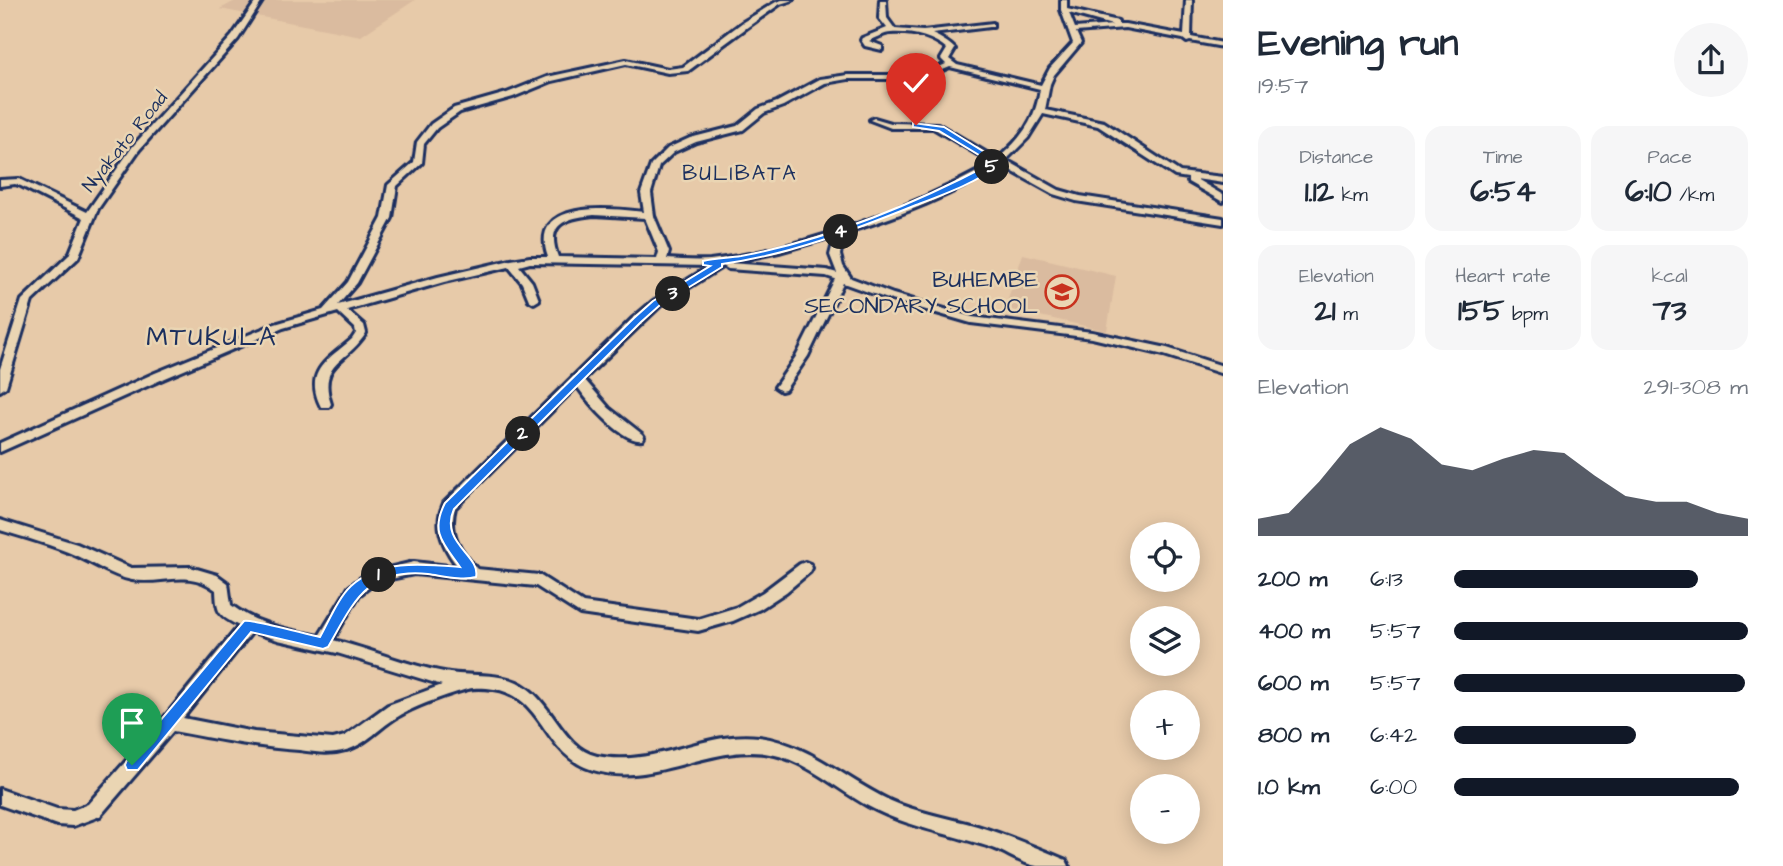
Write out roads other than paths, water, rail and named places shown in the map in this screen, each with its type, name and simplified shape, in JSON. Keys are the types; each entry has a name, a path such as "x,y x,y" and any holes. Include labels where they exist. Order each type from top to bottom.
{"street":[{"name":"Nyakato Road","path":"0,387 23,306 34,292 74,256 89,217 136,148 234,37 260,0"},
{"path":"334,309 387,218 393,185 418,163 420,144 434,126 449,114 550,79 623,63 676,71 685,69 753,19 778,3 790,0"},
{"path":"883,0 883,16 891,29"},
{"path":"1187,40 1189,0"},
{"path":"1064,5 1125,26 1223,45"},
{"path":"472,573 447,538 443,519 449,506 657,303 713,264 755,256 844,231 951,188 1000,162 1021,141 1040,111 1045,88 1056,65 1077,43 1064,5"},
{"path":"879,48 865,40 891,29 923,33 990,25"},
{"path":"1073,30 1125,26"},
{"path":"923,33 943,41 951,49 945,59 949,65"},
{"path":"662,260 663,247 649,216 646,193 655,165 681,145 740,128 761,111 823,81 855,77 921,77 949,65 1045,88"},
{"path":"1040,111 1101,124 1165,168 1185,176 1223,199"},
{"path":"874,120 891,125 935,126 1055,192 1079,199 1223,220"},
{"path":"1185,176 1223,180"},
{"path":"0,184 16,181 89,217"},
{"path":"554,260 548,238 553,226 561,220 590,212 649,216"},
{"path":"843,277 834,249 844,231"},
{"path":"0,448 279,326 511,263 554,260 662,260 802,269 843,277 889,296 971,320 1092,335 1167,352 1223,370"},
{"path":"511,263 527,282 534,300"},
{"path":"781,387 798,364 843,277"},
{"path":"325,404 320,389 323,370 356,341 361,333 360,327 334,309"},
{"path":"578,379 590,398 638,437"},
{"path":"0,525 82,552 127,573 145,576 194,571 211,576 223,587 224,608 249,625 269,632 323,643 424,673 468,682 491,681 528,695 538,703 564,746 578,757 596,763 630,766 665,763 711,749 751,744 776,748 800,757 886,807 992,839 1060,866"},
{"path":"323,643 354,591 372,577 414,568 539,581 569,602 596,612 698,625 759,603 781,590 805,568"},
{"path":"0,797 57,817 83,815 94,810 170,723 249,625"},
{"path":"170,723 265,740 333,747 349,742 394,710 443,694 468,682"}],"place":[{"name":"BUHEMBE SECONDARY SCHOOL","path":"1062,292"}],"district":[{"name":"BULIBATA","path":"740,173"},
{"name":"MTUKULA","path":"212,336"}]}
